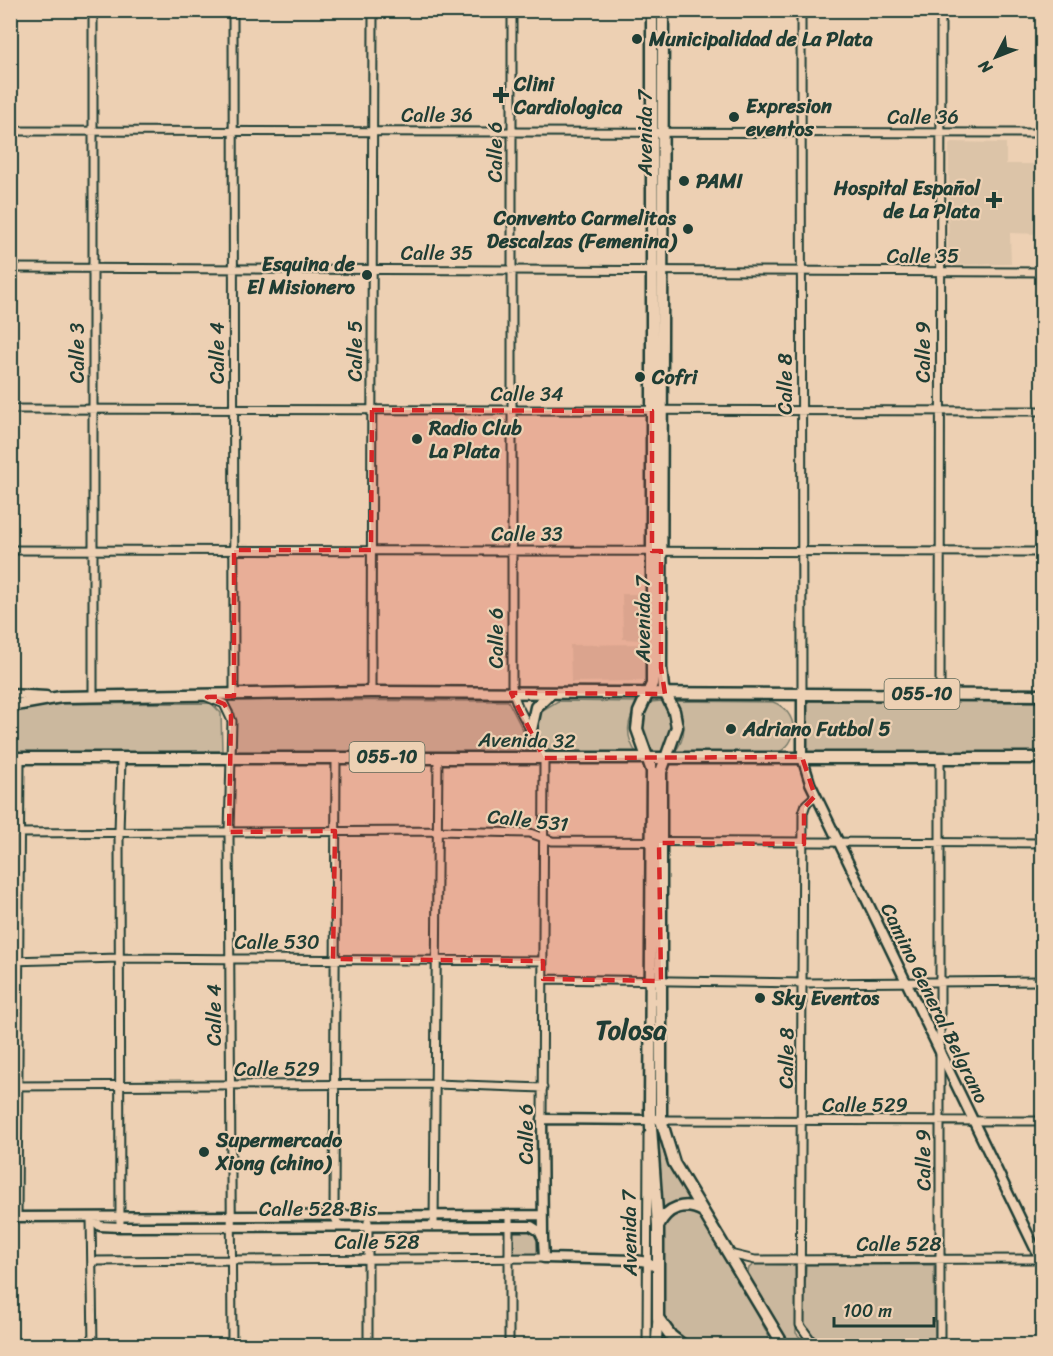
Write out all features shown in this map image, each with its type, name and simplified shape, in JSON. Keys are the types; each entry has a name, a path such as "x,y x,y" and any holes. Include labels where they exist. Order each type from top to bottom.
{"main road":[{"name":"Avenida 7","path":"652,10 657,132 657,551 652,684 639,712 637,729 652,771 655,842 657,1346"},
{"name":"Avenida 7","path":"657,132 663,10"},
{"name":"Avenida 7","path":"655,842 661,772 664,758 674,741 677,727 665,694 661,668 657,551"},
{"name":"055-10","path":"10,705 93,696 207,697 371,692 1042,694"},
{"path":"531,730 536,707 552,693"},
{"name":"Avenida 32","path":"15,758 1042,758"},
{"name":"Avenida 7","path":"656,1120 671,1156 784,1346"},
{"path":"658,1226 667,1212 674,1208 689,1206 704,1212"},
{"path":"658,1318 671,1336 684,1346"},
{"path":"773,1346 774,1327"}],"street":[{"name":"Calle 3","path":"93,10 93,696"},
{"name":"Calle 4","path":"233,10 234,696"},
{"name":"Calle 5","path":"371,692 373,10"},
{"name":"Calle 6","path":"512,10 513,693 544,758 542,1119 544,1258"},
{"name":"Calle 8","path":"801,10 802,758"},
{"name":"Calle 9","path":"940,694 941,10"},
{"name":"Calle 36","path":"10,131 1042,133"},
{"name":"Calle 35","path":"10,268 1042,272"},
{"name":"Calle 34","path":"10,409 1042,411"},
{"name":"Calle 33","path":"10,550 1042,552"},
{"path":"10,694 61,698"},
{"name":"Calle 4","path":"207,697 224,704 231,715 229,832 232,1346"},
{"path":"336,757 333,1085 334,1216 339,1226"},
{"path":"434,1226 438,757"},
{"path":"14,1217 14,1086 19,961 19,833 15,758"},
{"path":"120,1227 118,1086 121,758"},
{"name":"Camino General Belgrano","path":"802,758 815,796 1042,1260"},
{"name":"Calle 9","path":"940,758 940,1346"},
{"name":"Calle 8","path":"815,796 804,808 800,1325 815,1346"},
{"name":"Calle 531","path":"10,833 437,831 530,832 552,841 804,844 1042,843"},
{"name":"Calle 530","path":"10,961 119,958 543,961"},
{"path":"543,979 803,983 1042,981"},
{"name":"Calle 529","path":"14,1086 436,1084 543,1088"},
{"name":"Calle 529","path":"542,1119 1042,1121"},
{"name":"Avenida 7","path":"647,1346 646,1154 656,1120"},
{"name":"Calle 528 Bis","path":"14,1217 542,1215"},
{"path":"368,1216 368,1346"},
{"path":"509,1216 509,1346"},
{"path":"91,1218 93,1346"},
{"name":"Calle 528 Bis","path":"91,1218 100,1226 120,1227 531,1226 539,1231 543,1239"},
{"name":"Calle 528","path":"730,1254 755,1260 801,1261 1042,1260"},
{"name":"Calle 528","path":"93,1261 544,1258 647,1262"},
{"path":"743,1275 746,1266 755,1260"},
{"path":"647,1262 658,1269"}],"highlighted area":[{"path":"372,410 652,411 652,551 661,551 661,668 665,694 511,693 544,758 802,757 815,796 804,808 804,844 659,843 661,981 543,979 543,961 333,959 335,831 229,832 231,715 224,704 207,697 234,696 234,550 371,550"}],"shaded area":[{"name":"Hospital Español de La Plata","path":"951,142 1006,143 1006,164 1040,164 1040,234 1010,233 1011,264 951,265 948,262 949,145"},
{"path":"622,594 641,594 641,640 623,639"},
{"path":"646,644 646,681 571,682 570,645"},
{"path":"226,700 508,701 534,752 533,754 236,752 235,714"},
{"path":"558,701 639,702 632,715 629,728 630,740 637,754 550,751 539,737 537,722 541,711"},
{"path":"662,701 671,713 673,733 662,752 651,752 642,721 646,708 651,702"},
{"path":"674,701 773,702 788,713 792,720 793,736 783,750 774,754 673,754 681,741 684,728"},
{"path":"807,701 1042,702 1042,754 805,753 804,703"},
{"path":"211,703 221,713 222,751 11,754 11,708 23,704"},
{"path":"658,1130 665,1156 693,1203 663,1214"},
{"path":"687,1209 698,1212 742,1284 769,1337 766,1345 687,1343 673,1334 663,1320 663,1225 673,1213"},
{"path":"532,1230 537,1234 537,1254 512,1255 511,1231"},
{"path":"754,1264 795,1265 796,1333 807,1345 790,1345 747,1276 749,1268"},
{"path":"806,1265 934,1265 935,1345 819,1345 803,1329"}],"place":[{"name":"Municipalidad de La Plata","path":"637,39"},
{"name":"Clini Cardiologica","path":"501,95"},
{"name":"Expresion eventos","path":"734,117"},
{"name":"PAMI","path":"684,181"},
{"name":"Hospital Español de La Plata","path":"994,200"},
{"name":"Convento Carmelitas Descalzas (Femenina)","path":"688,229"},
{"name":"Esquina de El Misionero","path":"367,275"},
{"name":"Cofri","path":"640,377"},
{"name":"Radio Club La Plata","path":"417,439"},
{"name":"Adriano Futbol 5","path":"731,729"},
{"name":"Sky Eventos","path":"760,998"},
{"name":"Supermercado Xiong (chino)","path":"204,1152"}],"district":[{"name":"Tolosa","path":"631,1030"}]}
